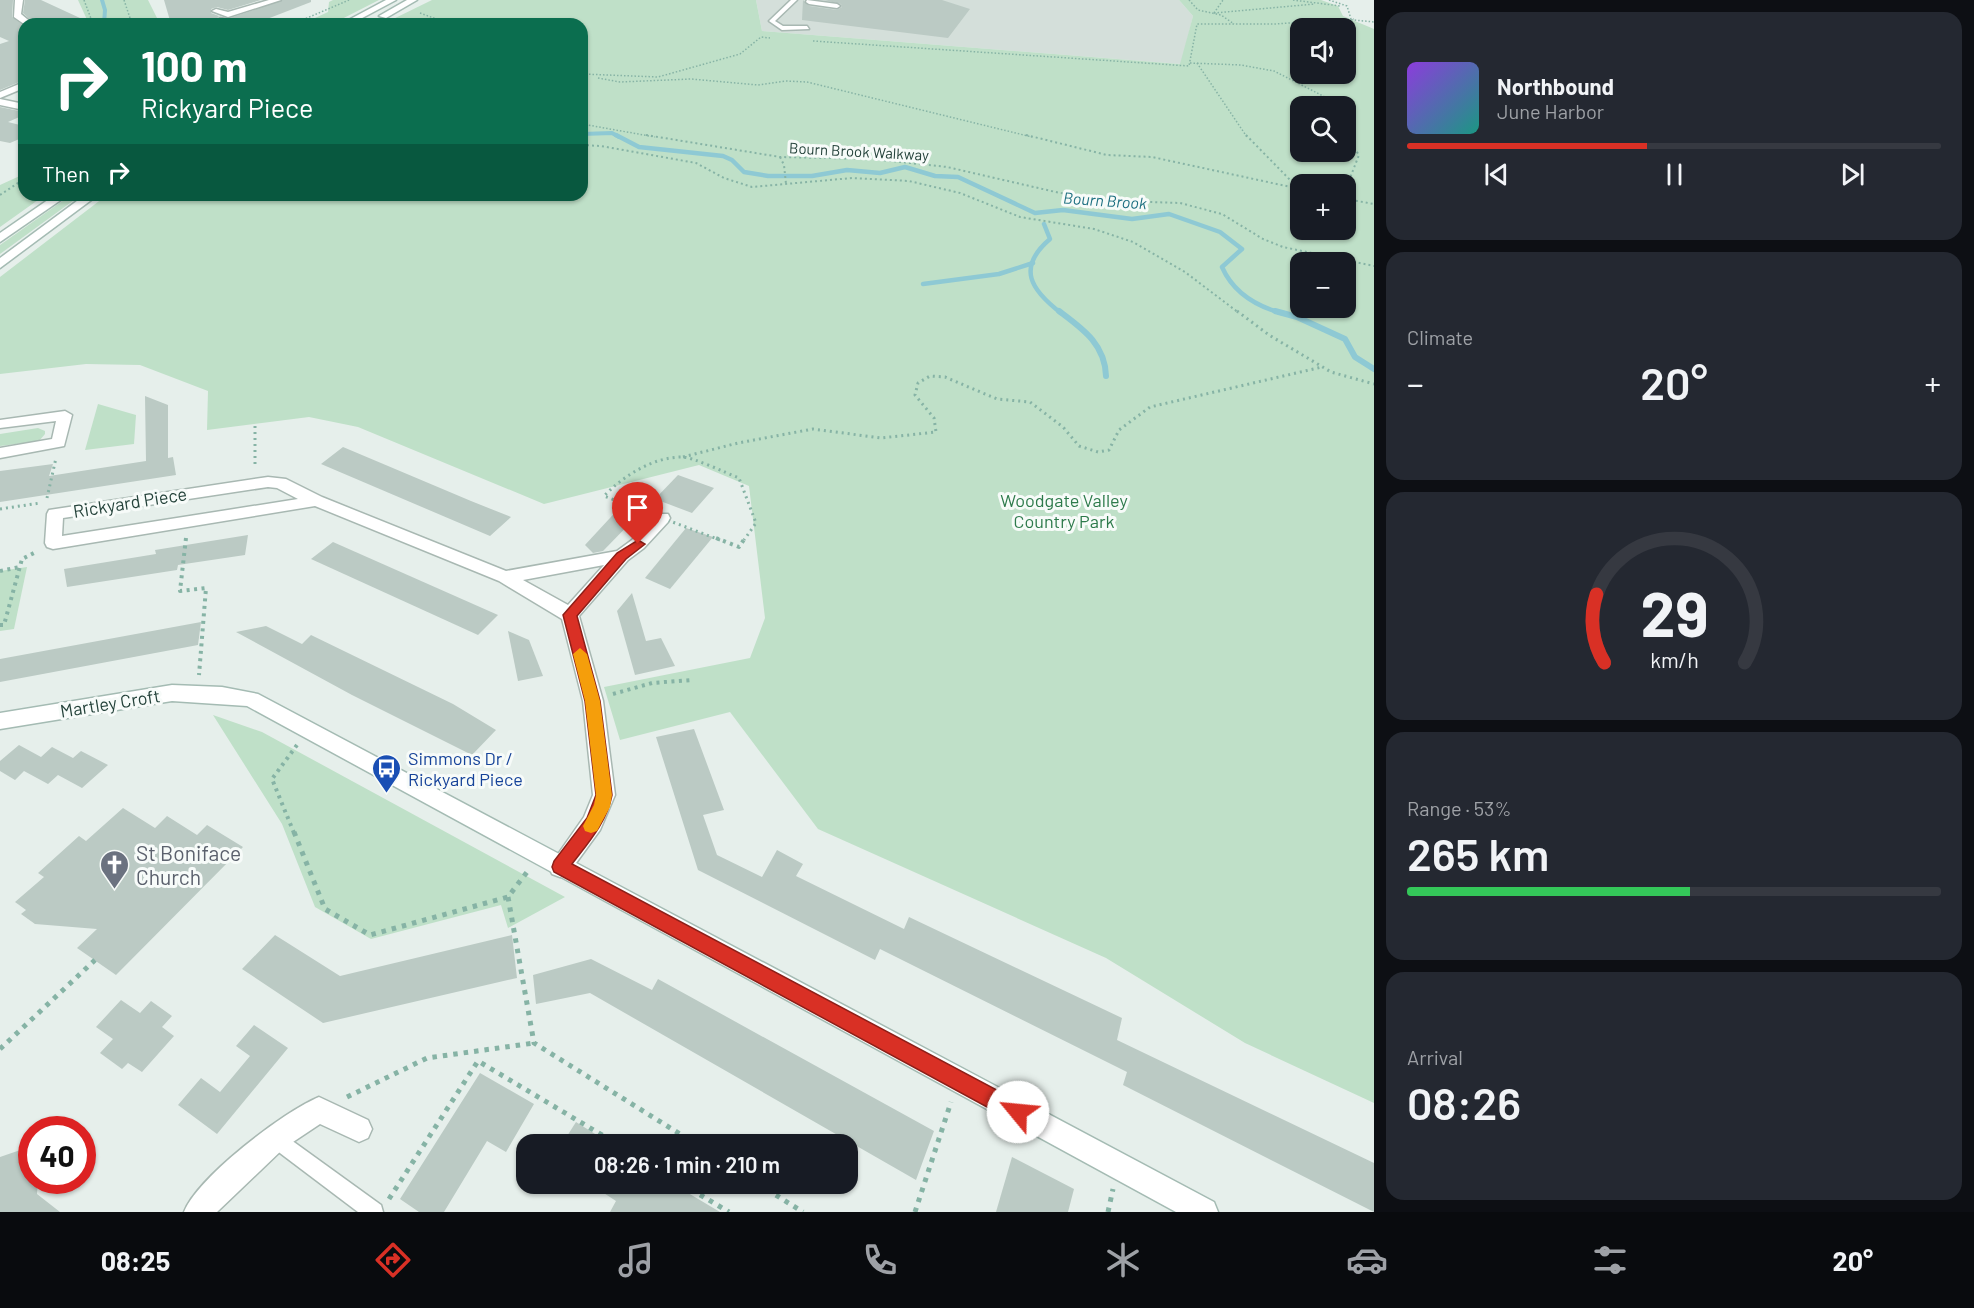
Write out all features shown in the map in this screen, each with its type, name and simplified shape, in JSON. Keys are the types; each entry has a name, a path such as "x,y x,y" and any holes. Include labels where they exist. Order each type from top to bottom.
{"street":[{"path":"19,0 17,15 21,18"},
{"path":"226,18 278,0"},
{"path":"357,18 392,0"},
{"path":"378,18 413,0"},
{"path":"216,11 222,18"},
{"path":"0,95 18,88"},
{"path":"0,102 18,106"},
{"path":"0,238 53,201"},
{"path":"0,264 84,201"},
{"path":"0,424 65,415 59,443 0,453"},
{"name":"Rickyard Piece","path":"316,501 53,543 55,514 255,482 280,483 316,501 505,577 570,615"},
{"path":"551,861 593,823 602,807 604,795 592,701 570,615 622,556 638,544 662,518"},
{"path":"505,577 622,556"},
{"name":"Martley Croft","path":"0,721 172,693 210,694 251,699 1204,1212"},
{"path":"198,1212 274,1138 319,1110 359,1129"}],"lane":[{"path":"794,0 772,21 782,28 807,28"},
{"path":"810,0 809,2 837,6"},
{"path":"274,1138 380,1208"}],"path":[{"path":"84,0 91,18"},
{"path":"124,0 130,18"},
{"path":"307,18 349,0"},
{"path":"1189,0 1198,10 1214,13 1315,4"},
{"path":"1214,13 1223,0"},
{"path":"1293,0 1347,6"},
{"path":"1329,0 1347,6"},
{"path":"1347,6 1351,18"},
{"path":"417,12 434,18"},
{"path":"1214,13 1234,24"},
{"path":"1356,20 1374,24"},
{"path":"1190,63 1197,24 1290,22"},
{"path":"588,75 658,77 740,54 761,37 773,38"},
{"path":"809,40 1189,66 1190,63 1240,65 1274,71 1323,96"},
{"path":"1197,63 1249,140 1290,180"},
{"path":"588,76 620,82 691,79 759,85 786,81 807,82 1107,156 1152,157 1290,188"},
{"name":"Bourn Brook Walkway","path":"588,125 611,127 700,146 780,157 873,159 947,167 1060,194 1120,201 1180,203 1222,214 1263,239 1283,247 1374,266"},
{"path":"588,145 696,163 724,178 752,187 852,178 909,181 960,193 1020,217 1094,229 1123,238 1185,272 1269,335 1331,372 1374,384"},
{"path":"1352,174 1359,155 1356,150"},
{"path":"780,157 784,165 786,184"},
{"path":"0,195 18,183"},
{"path":"1356,201 1374,204"},
{"path":"683,457 738,478 756,523 740,547 604,496 613,485 635,470 652,463 738,443 813,429 881,438 936,432 934,418 915,395 918,383 930,376 945,377 997,399 1030,402 1063,427 1079,446 1098,452 1110,450 1119,430 1149,407 1323,367"},
{"path":"255,426 255,482"},
{"path":"0,509 46,502 59,443"},
{"path":"188,521 180,591 206,588 210,694"},
{"path":"0,626 4,625 22,559 53,543"},
{"path":"0,571 20,567"},
{"path":"592,701 652,683 692,680"},
{"path":"310,729 272,779 325,909 370,935 508,897 551,861"},
{"path":"508,897 534,1043"},
{"path":"0,1049 95,960"},
{"path":"319,1110 427,1058 534,1043 680,1134"},
{"path":"380,1208 478,1061 600,1134"},
{"path":"915,1212 958,1081"},
{"path":"699,1194 729,1212"},
{"path":"774,1194 804,1212"}],"shaded area":[{"path":"756,0 1179,0 1193,16 1181,64 762,31"}],"green space":[{"path":"78,0 148,0 157,18 86,18"},
{"path":"333,0 379,0 344,18 315,18 328,12 329,2"},
{"name":"Woodgate Valley Country Park","path":"432,0 756,0 762,31 1180,64 1193,16 1179,0 1321,0 1338,6 1343,16 1348,18 1290,18 1290,84 1356,84 1356,21 1374,29 1374,1103 1245,1043 1106,958 818,829 730,712 620,740 604,687 750,658 765,618 749,486 699,465 544,504 358,427 309,417 207,430 208,391 140,365 86,364 0,374 0,277 99,201 588,201 588,18 395,18"},
{"path":"18,177 18,201 37,201 0,227 0,185"},
{"path":"62,201 73,201 0,254 0,245"},
{"path":"98,404 136,415 134,444 85,450"},
{"path":"38,428 45,431 39,441 0,446 0,434"},
{"path":"27,567 14,629 0,631 0,571"},
{"path":"213,715 262,732 565,897 508,928 501,905 371,939 315,907 282,824"}],"building":[{"path":"0,0 13,0 12,17 18,22 18,82 0,90 0,44 9,41 0,37"},
{"path":"25,0 41,0 80,18 28,18 23,13"},
{"path":"164,0 261,0 228,10 217,7 211,9 211,13 219,16 218,18 169,18"},
{"path":"283,0 311,0 311,2 270,18 230,18"},
{"path":"803,0 809,6 837,10 842,7 841,4 824,0 942,0 970,9 948,38 802,20"},
{"path":"0,107 18,111 18,118 8,122 18,124 18,140 10,143 0,141"},
{"path":"145,396 168,405 168,458 173,457 176,475 0,502 0,471 53,464 49,476 146,461"},
{"path":"343,447 511,517 490,536 321,464"},
{"path":"678,475 714,488 692,513 655,499"},
{"path":"622,505 641,512 603,551 593,553 585,545"},
{"path":"686,528 713,537 670,589 645,578"},
{"path":"248,535 245,555 178,565 177,570 67,587 64,569 156,554 155,550"},
{"path":"333,542 498,615 478,635 311,559"},
{"path":"632,593 646,641 661,638 675,666 635,675 617,611"},
{"path":"201,622 198,645 0,682 0,659"},
{"path":"266,626 302,644 311,635 453,704 496,730 472,755 352,695 236,632"},
{"path":"508,631 529,640 543,676 518,681"},
{"path":"694,729 724,810 703,815 717,855 762,877 777,850 803,864 796,876 904,929 909,917 1122,1018 1117,1040 1374,1163 1374,1212 1123,1085 1127,1072 880,949 875,960 698,870 656,737"},
{"path":"19,745 41,757 52,747 73,758 81,751 108,765 82,788 58,775 48,784 24,771 15,780 0,771 0,761"},
{"name":"St Boniface Church","path":"123,808 155,828 167,816 197,835 207,825 243,847 116,975 77,948 97,929 35,924 21,914 26,910 15,902 44,877 38,873 79,836 86,841"},
{"path":"275,935 340,976 512,935 517,978 323,1023 242,969"},
{"path":"591,959 652,990 658,979 934,1131 916,1180 858,1147 858,1134 836,1134 590,993 536,1004 533,975"},
{"path":"121,1000 140,1013 151,1001 172,1016 162,1027 174,1036 142,1072 128,1063 122,1069 100,1053 113,1039 96,1027"},
{"path":"254,1025 288,1048 217,1134 178,1105 201,1078 220,1092 250,1056 236,1046"},
{"path":"480,1073 534,1104 506,1152 487,1141 444,1212 419,1212 400,1199"},
{"path":"576,1122 595,1134 568,1134"},
{"path":"18,1151 18,1194 37,1194 60,1212 0,1212 0,1157"},
{"path":"1012,1157 1074,1189 1068,1212 996,1212"},
{"path":"605,1194 690,1194 720,1212 610,1212 616,1201"}],"waterway":[{"name":"Bourn Brook","path":"102,0 104,18"},
{"name":"Bourn Brook","path":"588,134 612,133 619,137"},
{"name":"Bourn Brook","path":"616,135 639,147 723,156 732,160 744,172 768,176 812,176 847,170 880,173 905,167 935,176 958,177 1035,213 1063,210 1132,219 1169,214 1220,232 1242,249 1222,267 1227,276 1246,297 1278,312"},
{"path":"1032,263 1039,250 1050,239 1044,224"},
{"path":"923,284 999,274 1032,263"},
{"path":"1032,263 1032,278 1035,287 1061,313"},
{"path":"1059,311 1084,331 1097,346 1102,355 1106,376"},
{"name":"Bourn Brook","path":"1278,312 1297,317 1345,339 1355,357 1374,369"}],"slow traffic":[{"path":"580,654 592,701 604,795 602,807 591,826"}],"place":[{"name":"Simmons Dr / Rickyard Piece","path":"387,794"},
{"name":"St Boniface Church","path":"115,890"}],"route":[{"path":"638,544 622,556 570,615 592,701 604,795 602,807 593,823 560,867 1018,1112"}]}
